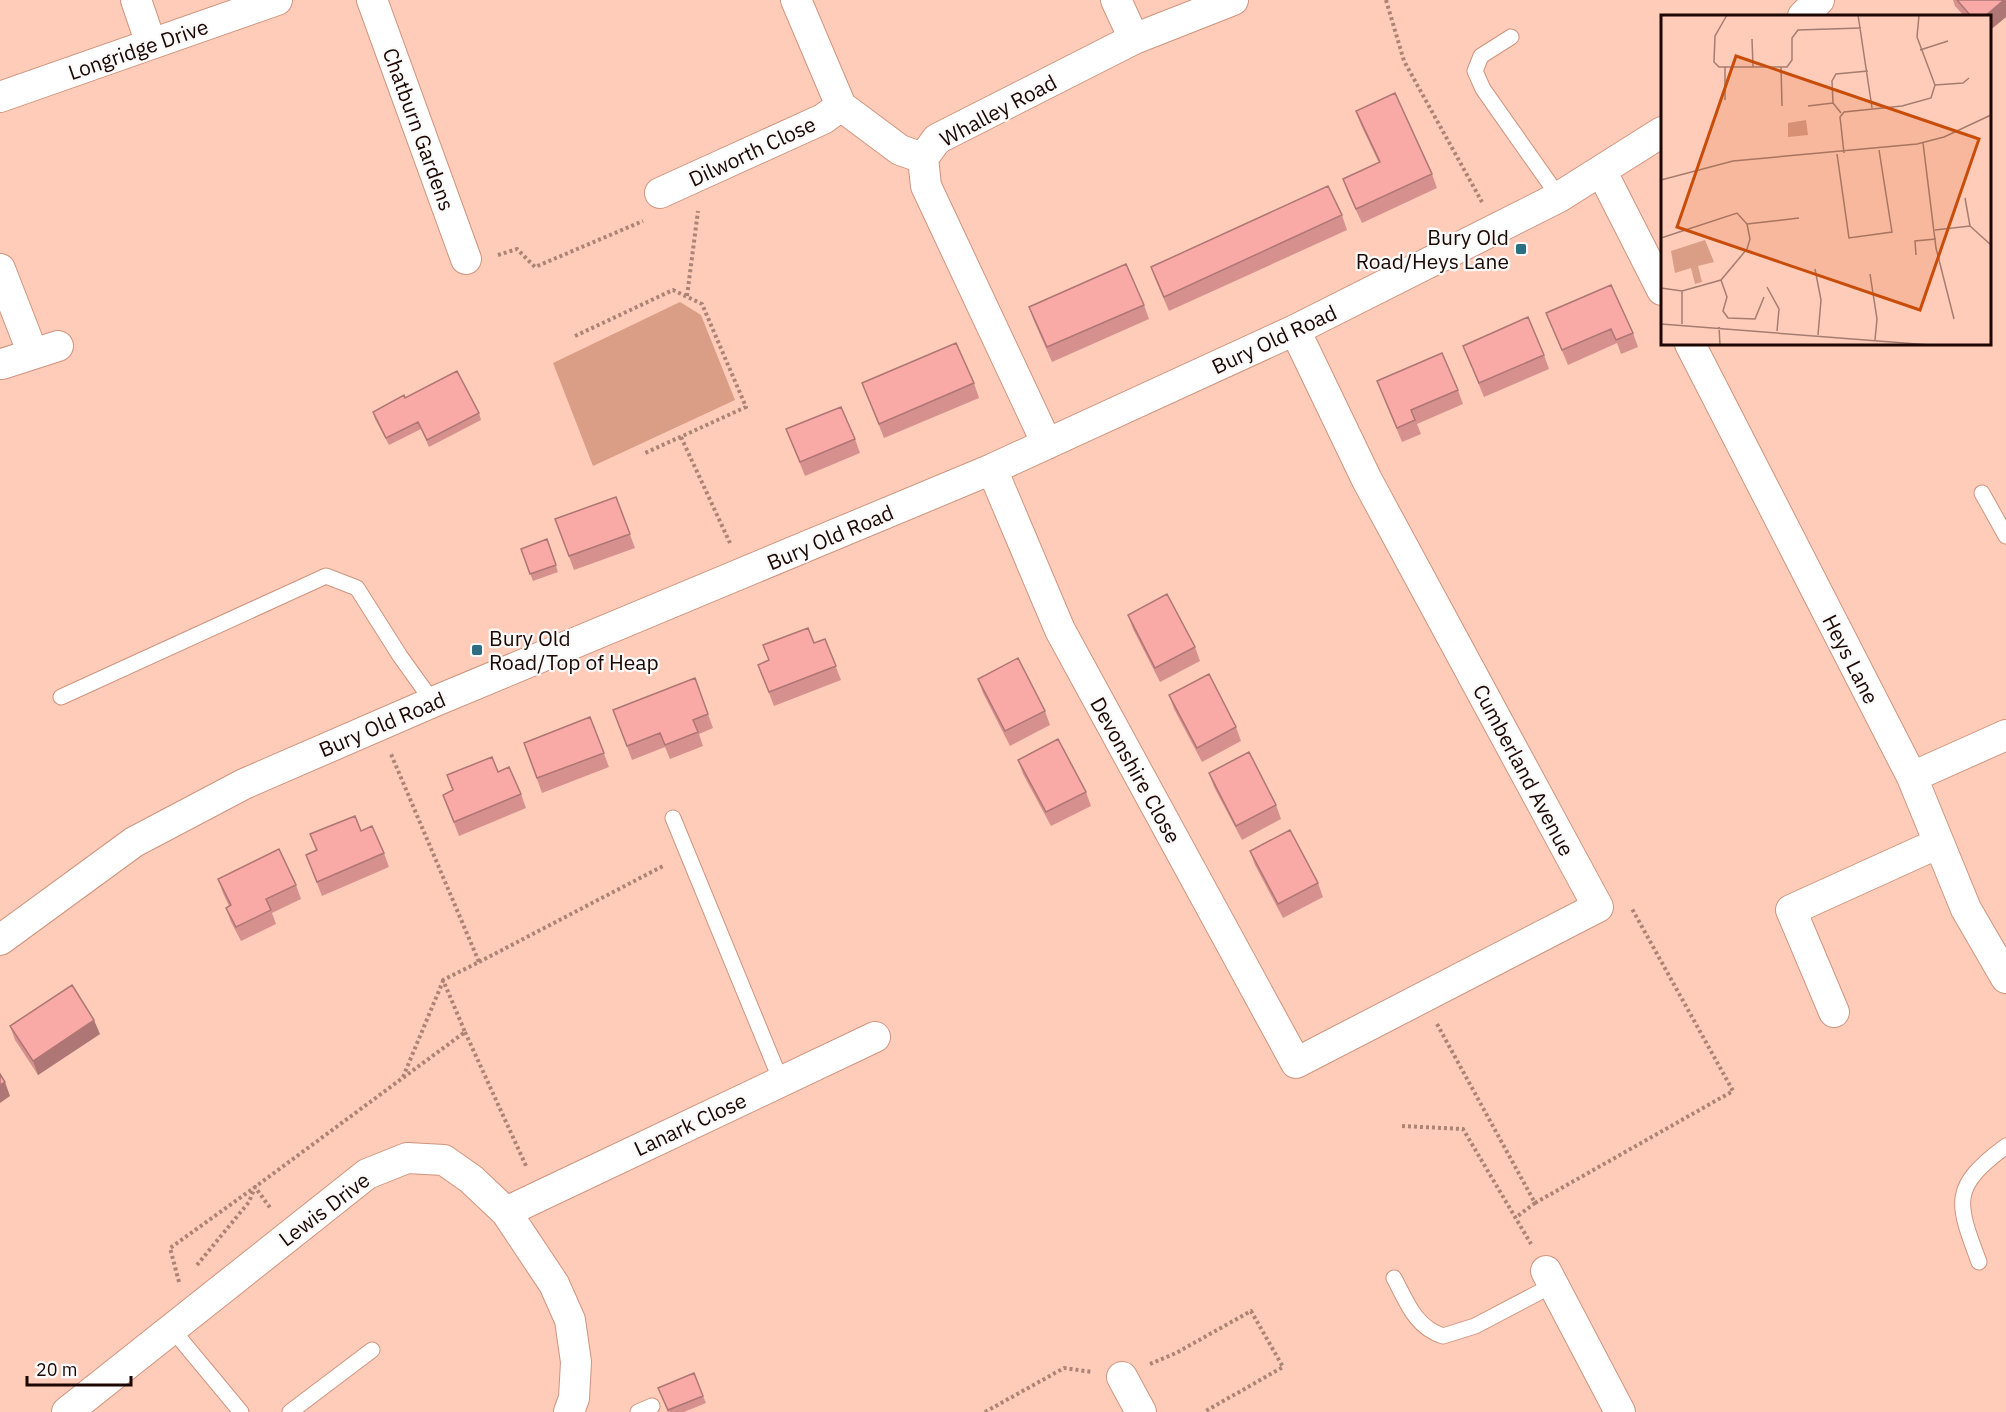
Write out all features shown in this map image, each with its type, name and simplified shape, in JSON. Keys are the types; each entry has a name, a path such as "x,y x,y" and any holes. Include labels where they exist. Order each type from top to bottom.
{"street":[{"path":"135,0 151,44"},
{"name":"Longridge Drive","path":"0,97 277,0"},
{"name":"Chatburn Gardens","path":"372,0 466,259"},
{"path":"796,0 841,106 900,150 923,158"},
{"path":"1116,0 1134,39"},
{"name":"Whalley Road","path":"1047,444 926,186 923,158 937,139 1134,39 1233,0"},
{"path":"1804,15 1819,0"},
{"name":"Dilworth Close","path":"660,193 823,119 841,106"},
{"name":"Bury Old Road","path":"0,940 134,842 244,784 433,702 992,470 1295,330 1558,197 1602,172 1661,133"},
{"path":"1602,172 1661,288"},
{"path":"0,269 45,350 2,364"},
{"name":"Cumberland Avenue","path":"1295,330 1367,480 1598,907"},
{"name":"Heys Lane","path":"1691,345 1912,777 1966,909 2006,978"},
{"name":"Devonshire Close","path":"992,470 1060,630 1296,1063 1598,907"},
{"path":"1912,777 2006,735"},
{"path":"1834,1012 1791,910 1939,843"},
{"name":"Lanark Close","path":"506,1212 875,1037"},
{"name":"Lewis Drive","path":"67,1412 367,1174 407,1158 444,1160 471,1179 506,1212 554,1284 570,1320 576,1362 574,1398 569,1412"},
{"path":"1550,1277 1620,1412"},
{"path":"1122,1377 1141,1412"}],"lane":[{"path":"1511,37 1481,56 1475,71 1484,89 1558,197"},
{"path":"1982,493 2006,536"},
{"path":"61,697 326,576 357,588 400,656 433,702"},
{"path":"673,818 781,1082"},
{"path":"1979,1262 1964,1221 1961,1198 1968,1179 1982,1164 2006,1146"},
{"path":"1394,1278 1415,1317 1423,1326 1443,1336 1474,1326 1550,1277"},
{"path":"172,1329 242,1412"},
{"path":"290,1412 372,1350"}],"path":[{"path":"1386,0 1404,61 1496,228"},
{"path":"687,296 701,193 693,178"},
{"path":"466,259 468,264 517,249 535,267 660,214 660,193"},
{"path":"575,336 673,290 702,304 746,407 643,454"},
{"path":"681,437 743,574"},
{"path":"379,725 480,962"},
{"path":"403,1078 443,980 687,853"},
{"path":"1515,1218 1535,1203 1733,1091 1630,904 1605,916 1598,907"},
{"path":"443,980 539,1196"},
{"path":"1434,1018 1535,1203"},
{"path":"187,1277 180,1286 170,1248 465,1032"},
{"path":"1402,1126 1463,1129 1550,1277"},
{"path":"194,1269 249,1202 255,1187"},
{"path":"985,1412 1064,1368 1122,1377 1176,1353 1251,1311 1283,1367 1204,1412"}],"shaded area":[{"path":"680,302 701,315 735,400 593,466 553,363"}],"building":[{"path":"1957,0 2004,0 1986,15 1970,15"},
{"path":"1395,93 1432,174 1356,209 1343,179 1380,162 1356,111"},
{"path":"1328,186 1342,215 1164,297 1151,267"},
{"path":"1126,264 1144,305 1047,347 1029,307"},
{"path":"1611,285 1633,333 1616,340 1611,329 1562,350 1546,313"},
{"path":"1528,317 1544,355 1479,383 1463,346"},
{"path":"956,343 974,383 879,424 862,383"},
{"path":"1442,353 1458,390 1411,410 1415,420 1397,428 1377,381"},
{"path":"457,371 479,413 427,440 418,422 386,438 373,412"},
{"path":"841,407 855,439 800,462 786,429"},
{"path":"616,497 630,534 569,556 555,519"},
{"path":"547,539 556,565 530,574 521,549"},
{"path":"1167,594 1195,647 1155,668 1128,615"},
{"path":"808,628 814,643 825,639 836,666 769,692 758,665 769,660 763,645"},
{"path":"1018,658 1045,711 1005,731 978,679"},
{"path":"1209,674 1236,727 1197,748 1169,695"},
{"path":"695,678 708,714 693,720 698,732 665,745 660,733 627,746 613,710"},
{"path":"590,717 604,753 537,778 524,743"},
{"path":"1058,739 1086,792 1046,812 1018,760"},
{"path":"1249,752 1276,805 1236,826 1209,773"},
{"path":"492,757 498,772 509,767 521,794 454,822 443,795 453,790 447,775"},
{"path":"355,816 361,831 372,826 384,853 317,882 306,855 317,850 310,834"},
{"path":"1290,830 1318,883 1278,904 1250,851"},
{"path":"279,849 296,885 266,899 271,910 236,927 226,908 231,905 218,879"},
{"path":"72,985 94,1020 33,1061 10,1026"},
{"path":"0,1074 5,1082 0,1085"},
{"path":"694,1373 703,1396 668,1410 658,1388"}],"place":[{"name":"Bury Old Road/Heys Lane","path":"1521,249"},
{"name":"Bury Old Road/Top of Heap","path":"477,650"}]}
